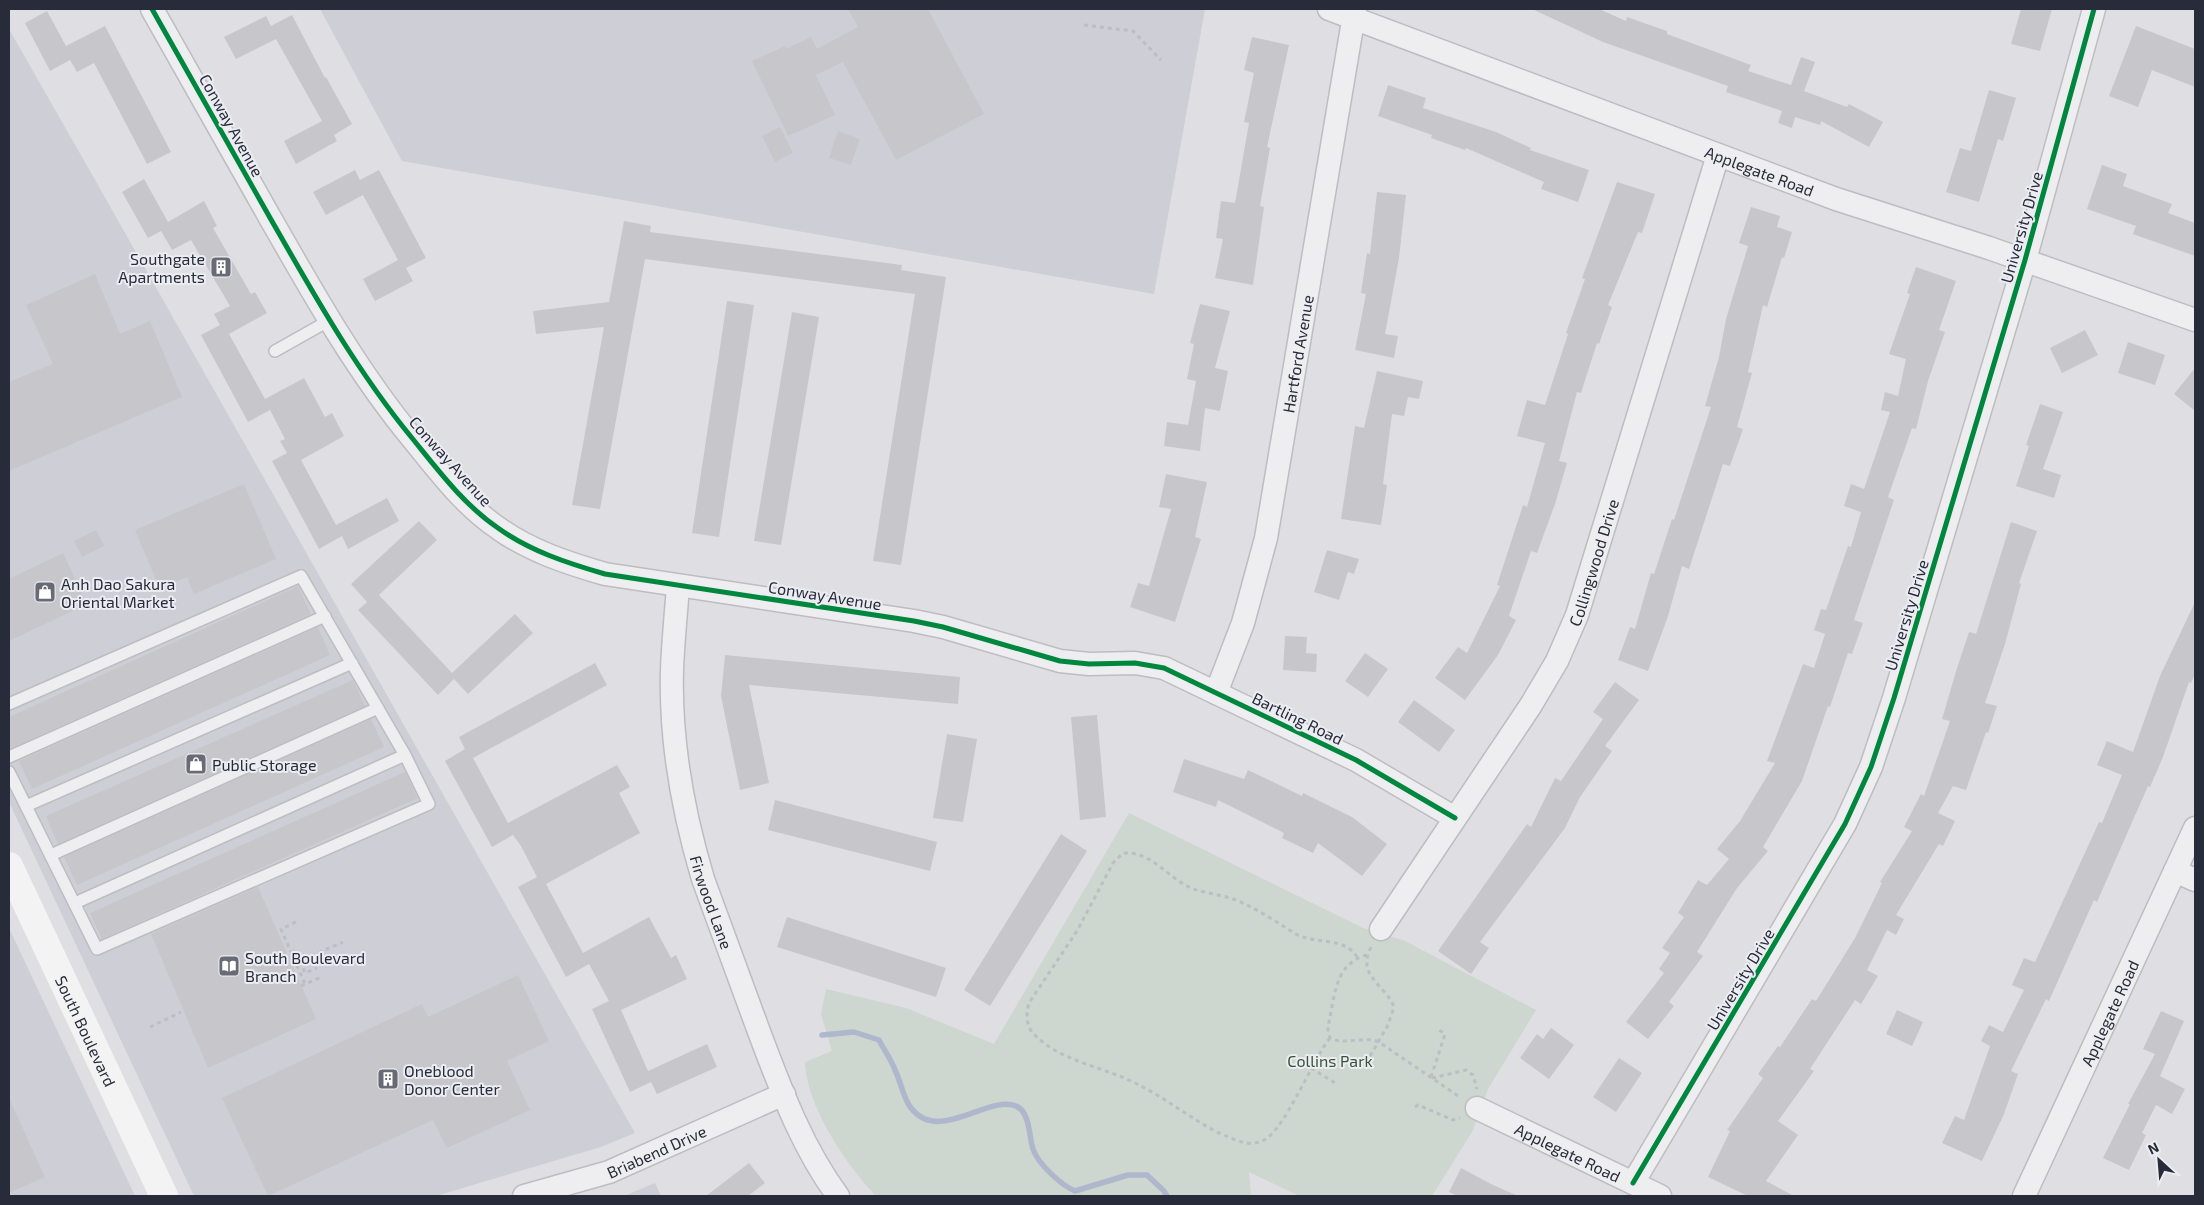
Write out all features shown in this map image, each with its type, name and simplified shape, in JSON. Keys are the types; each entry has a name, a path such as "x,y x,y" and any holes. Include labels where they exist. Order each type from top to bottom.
{"main road":[{"name":"South Boulevard","path":"9,866 164,1196"}],"street":[{"name":"Conway Avenue","path":"152,9 358,366 403,428 469,504 497,528 523,544 563,562 605,574 914,621 943,627 1060,661 1088,664 1122,663"},
{"name":"Applegate Road","path":"1329,9 1355,13 1718,155 1845,202 2025,260 2195,320"},
{"name":"University Drive","path":"1633,1183 1815,878 1858,796 1894,698 2025,260 2094,9"},
{"name":"Hartford Avenue","path":"1216,693 1243,623 1266,538 1355,13"},
{"name":"Collingwood Drive","path":"1381,929 1531,705 1556,661 1577,615 1718,155"},
{"name":"Firwood Lane","path":"678,586 672,671 674,731 682,791 703,879 784,1094 820,1172 838,1196"},
{"name":"Bartling Road","path":"1122,663 1135,663 1164,668 1356,760 1455,818"},
{"name":"Applegate Road","path":"2024,1196 2195,828"},
{"path":"2175,871 2195,880"},
{"name":"Briabend Drive","path":"524,1196 608,1172 784,1094"},
{"name":"Applegate Road","path":"1470,1104 1660,1196"}],"lane":[{"path":"275,350 330,320"},
{"path":"9,704 301,576 405,755 429,804 97,949 9,772"},
{"path":"9,757 325,616"},
{"path":"26,806 352,663"},
{"path":"51,855 378,708"},
{"path":"75,903 405,755"}],"path":[{"path":"1084,25 1133,31 1161,60"},
{"path":"1330,1038 1272,1134 1263,1140 1251,1144 1215,1132 1138,1084 1120,1075 1076,1060 1045,1044 1031,1030 1027,1020 1027,1010 1029,1003 1076,931 1114,863 1123,853 1140,854 1160,866 1183,884 1234,899 1300,936 1349,947 1358,958"},
{"path":"296,922 281,929 303,985 321,977"},
{"path":"1366,1063 1392,1016 1394,1007 1388,994 1370,975 1367,955 1381,929"},
{"path":"311,956 343,942"},
{"path":"291,953 296,951 305,973 317,968"},
{"path":"1330,1038 1328,1026 1336,986 1348,966 1358,958 1367,955"},
{"path":"150,1027 181,1012"},
{"path":"1431,1078 1446,1034 1439,1030"},
{"path":"1330,1038 1345,1042 1369,1039 1379,1042 1470,1104 1472,1115 1453,1120 1418,1105 1415,1107"},
{"path":"1311,1068 1335,1083"},
{"path":"1431,1078 1460,1070 1470,1072 1479,1096 1470,1104"}],"shaded area":[{"path":"320,9 1205,9 1154,294 402,161"},
{"path":"9,29 635,1133 601,1147 436,1196 194,1196 9,802"},
{"path":"9,928 135,1196 9,1196"},
{"path":"655,1183 661,1196 624,1196"}],"green space":[{"name":"Collins Park","path":"1129,813 1363,928 1405,941 1536,1010 1488,1089 1472,1132 1432,1196 1299,1196 1249,1172 1251,1196 876,1196 852,1168 820,1115 807,1079 805,1062 832,1051 821,1014 826,989 906,1008 994,1044"}],"building":[{"path":"848,9 928,9 984,114 896,160 843,62 816,75 835,115 788,136 752,61 785,46 786,49 811,37 817,49 858,27"},
{"path":"1532,9 1599,9 1626,21 1627,17 1751,65 1748,71 1791,85 1801,57 1815,62 1804,91 1847,107 1849,104 1883,122 1869,147 1821,121 1820,125 1795,117 1792,128 1778,123 1782,111 1726,92 1728,86 1603,42"},
{"path":"2021,9 2052,9 2040,51 2011,44"},
{"path":"47,11 66,46 105,26 171,152 147,164 94,63 77,72 70,60 50,71 25,23"},
{"path":"292,15 352,124 334,135 337,141 296,164 284,141 322,121 276,39 236,59 224,37 266,16 271,26"},
{"path":"2136,26 2195,49 2195,87 2152,70 2138,107 2109,96"},
{"path":"1252,37 1289,45 1267,147 1270,148 1260,206 1264,207 1253,285 1215,278 1223,239 1216,238 1221,201 1235,203 1249,123 1244,122 1254,73 1244,70"},
{"path":"1388,85 1426,98 1423,108 1496,132 1531,148 1530,150 1589,170 1578,202 1541,189 1544,182 1466,148 1465,150 1431,138 1432,135 1378,116"},
{"path":"1989,90 2016,98 2003,141 1998,139 1979,202 1946,192 1960,148 1971,151"},
{"path":"780,127 793,153 775,162 762,136"},
{"path":"838,131 860,139 851,165 829,158"},
{"path":"2102,165 2127,174 2123,186 2172,204 2168,213 2195,223 2195,256 2133,234 2136,226 2087,209"},
{"path":"355,170 360,180 379,170 426,258 406,268 413,281 375,301 363,279 398,260 363,195 326,215 313,192"},
{"path":"144,179 168,222 204,201 217,226 213,228 251,294 255,292 267,313 229,334 265,399 304,378 325,417 332,413 344,436 301,460 336,525 387,498 399,521 348,549 342,536 319,549 272,461 287,453 280,441 285,439 270,410 248,422 201,335 220,325 214,314 230,306 191,240 172,250 161,231 148,238 122,192"},
{"path":"1617,182 1655,194 1642,233 1638,232 1608,305 1612,307 1599,344 1597,343 1581,393 1577,392 1559,461 1567,463 1555,504 1537,553 1531,551 1509,616 1516,620 1498,655 1465,700 1435,678 1458,647 1467,653 1500,586 1497,585 1523,505 1527,507 1545,443 1517,436 1527,400 1545,405 1568,334 1566,333 1585,279 1582,278"},
{"path":"1377,192 1406,195 1399,258 1385,334 1398,336 1394,358 1355,350 1366,294 1361,293 1367,253 1370,254"},
{"path":"1751,207 1780,216 1777,227 1792,232 1784,258 1782,257 1767,307 1763,305 1748,372 1752,373 1737,427 1743,429 1730,466 1723,464 1689,569 1682,566 1668,616 1648,671 1618,660 1630,627 1635,629 1651,573 1654,574 1672,519 1674,520 1711,407 1705,406 1719,357 1726,319 1748,246 1739,243"},
{"path":"624,221 651,226 650,232 902,265 901,270 946,277 901,565 873,561 915,294 645,259 600,509 572,505 604,327 536,334 533,311 609,302"},
{"path":"1916,267 1956,281 1939,330 1945,332 1928,381 1916,429 1912,428 1888,497 1894,500 1854,620 1863,623 1852,654 1848,653 1802,781 1763,847 1768,851 1737,888 1697,952 1703,956 1669,1002 1674,1006 1648,1039 1626,1022 1664,973 1659,969 1670,953 1662,948 1684,917 1678,913 1698,880 1707,885 1729,859 1717,849 1740,821 1775,763 1767,761 1803,664 1814,668 1825,634 1814,630 1821,609 1826,610 1848,546 1851,547 1861,512 1844,506 1851,484 1864,489 1890,412 1881,410 1885,392 1898,396 1906,359 1889,354 1910,294 1907,293"},
{"path":"95,274 120,334 150,321 182,397 9,471 9,382 53,364 26,305"},
{"path":"727,301 754,305 719,537 692,533"},
{"path":"1200,304 1230,311 1215,368 1228,371 1220,411 1205,408 1200,451 1164,446 1167,422 1188,425 1196,381 1187,379 1194,344 1190,343"},
{"path":"792,312 819,317 781,545 754,541"},
{"path":"2085,330 2098,355 2062,373 2050,348"},
{"path":"2128,342 2165,355 2155,385 2118,373"},
{"path":"2195,368 2195,411 2174,394"},
{"path":"1377,371 1423,381 1419,399 1408,397 1404,416 1392,414 1383,484 1387,485 1381,525 1341,519 1355,426 1364,428"},
{"path":"2040,404 2063,412 2043,469 2061,475 2054,498 2016,486 2029,446 2026,445"},
{"path":"1166,474 1207,482 1195,537 1201,539 1175,622 1130,607 1138,583 1149,586 1171,509 1159,507"},
{"path":"244,484 276,559 194,594 187,577 160,589 135,530"},
{"path":"419,521 437,540 379,595 452,673 515,614 533,633 468,694 454,679 438,695 358,610 367,602 351,584"},
{"path":"2011,522 2037,531 2019,583 2021,584 2005,644 1985,703 1997,706 1988,733 1986,732 1966,790 1953,786 1938,813 1955,821 1943,846 1939,844 1896,915 1904,919 1896,935 1887,930 1867,970 1878,976 1861,1004 1855,1000 1810,1069 1814,1071 1778,1121 1798,1135 1766,1181 1794,1196 1748,1196 1708,1177 1730,1131 1727,1130 1763,1078 1758,1074 1778,1046 1780,1047 1812,999 1816,1001 1855,938 1882,883 1880,882 1912,831 1904,827 1921,794 1924,796 1950,721 1942,719 1957,668 1969,632 1976,634"},
{"path":"96,530 104,546 82,557 74,541"},
{"path":"1327,550 1359,559 1354,574 1348,572 1339,600 1314,592"},
{"name":"Anh Dao Sakura Oriental Market","path":"63,553 87,604 9,641 9,579"},
{"path":"298,586 311,614 9,749 9,717"},
{"path":"2195,602 2195,674 2191,683 2189,682 2163,757 2150,787 2148,786 2097,902 2094,900 2049,1001 2046,999 2011,1071 2018,1074 2004,1114 1982,1161 1942,1143 1955,1116 1964,1120 1990,1046 1981,1041 1989,1025 2003,1032 2024,990 2012,985 2024,958 2035,962 2099,822 2102,823 2122,775 2097,765 2107,741 2133,752 2160,676"},
{"path":"318,627 330,655 32,789 19,761"},
{"path":"1285,636 1307,637 1306,653 1317,654 1316,672 1283,670"},
{"path":"1365,653 1388,669 1368,697 1345,681"},
{"path":"725,655 960,677 958,704 749,685 769,783 740,790 721,696"},
{"path":"595,663 607,685 473,758 508,823 617,765 630,787 619,793 640,833 546,884 583,953 649,917 671,958 676,955 687,979 621,1010 648,1071 707,1044 717,1067 657,1094 651,1082 630,1092 592,1009 609,1001 589,964 566,977 518,887 537,877 521,846 513,835 492,847 445,761 465,749 459,737"},
{"path":"353,680 365,706 58,844 46,816"},
{"path":"1615,682 1639,700 1605,746 1612,751 1580,797 1565,828 1480,942 1489,948 1471,974 1438,951 1527,824 1531,827 1555,778 1561,781 1603,719 1593,712"},
{"path":"1414,700 1455,730 1439,752 1398,722"},
{"path":"1097,715 1106,817 1080,820 1071,717"},
{"path":"371,719 384,747 77,885 64,857"},
{"path":"947,734 977,739 963,822 933,818"},
{"path":"1184,759 1244,779 1248,770 1302,796 1303,793 1352,817 1387,844 1362,876 1318,843 1313,853 1282,838 1284,833 1218,800 1216,807 1173,792"},
{"path":"405,772 418,798 102,939 90,913"},
{"path":"775,800 937,842 930,871 768,830"},
{"path":"1061,834 1087,851 990,1006 964,990"},
{"name":"South Boulevard Branch","path":"258,887 316,1019 208,1068 151,934"},
{"path":"787,917 946,968 936,997 777,947"},
{"name":"Oneblood Donor Center","path":"518,975 549,1041 507,1061 530,1110 447,1148 433,1120 268,1196 222,1098 422,1004 428,1017"},
{"path":"1897,1010 1923,1022 1912,1046 1886,1034"},
{"path":"2161,1011 2184,1021 2160,1076 2185,1089 2172,1114 2156,1105 2142,1133 2146,1135 2129,1170 2103,1158 2130,1104 2128,1104 2155,1054 2143,1049"},
{"path":"1551,1028 1574,1045 1549,1079 1520,1058 1537,1034 1543,1039"},
{"path":"1619,1058 1642,1073 1616,1112 1593,1097"},
{"path":"9,1098 45,1177 9,1193"},
{"path":"749,1163 765,1183 748,1196 706,1196"},
{"path":"1461,1168 1518,1196 1458,1196 1449,1192"}],"waterway":[{"path":"822,1035 854,1032 879,1040 893,1066 908,1104 923,1118 936,1121 950,1120 994,1106 1007,1104 1018,1107 1025,1115 1033,1149 1040,1161 1057,1179 1075,1191 1128,1175 1147,1175 1167,1196"}],"cycle path":[{"path":"152,9 302,274 372,385 412,438 452,486 474,509 510,536 549,556 605,574 914,621 943,627 1060,661 1089,664 1135,663 1164,668 1356,760 1455,818"},
{"path":"1633,1183 1845,824 1871,767 1894,698 2025,260 2094,9"}],"place":[{"name":"Southgate Apartments","path":"221,267"},
{"name":"Anh Dao Sakura Oriental Market","path":"45,592"},
{"name":"Public Storage","path":"196,764"},
{"name":"South Boulevard Branch","path":"229,966"},
{"name":"Oneblood Donor Center","path":"388,1079"}]}
